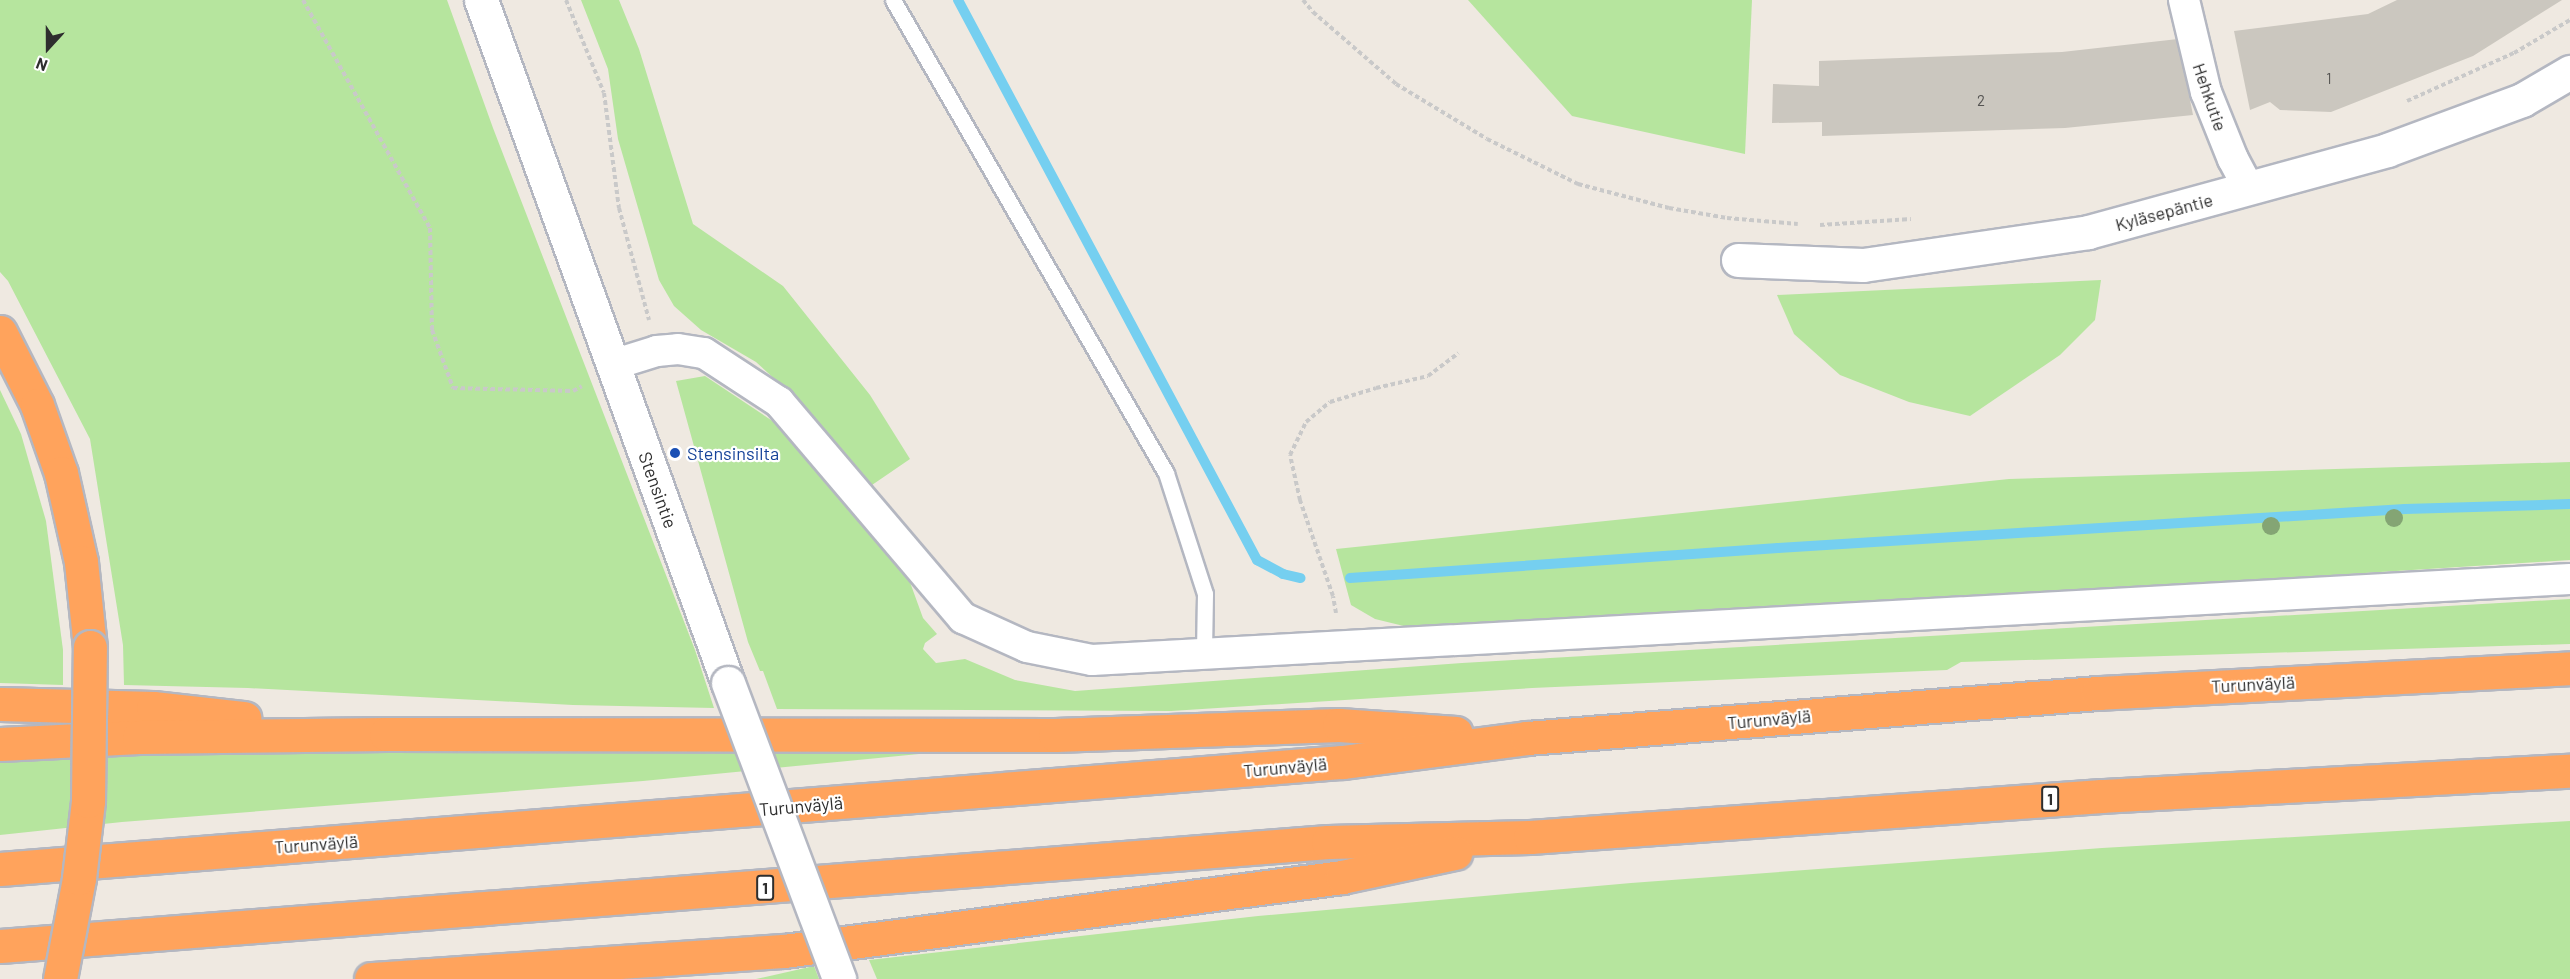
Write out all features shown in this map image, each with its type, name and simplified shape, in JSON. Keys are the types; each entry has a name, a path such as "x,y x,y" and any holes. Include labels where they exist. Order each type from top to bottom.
{"highway":[{"path":"0,332 37,405 60,473 81,562 90,647 88,801 79,878 60,979"},
{"name":"Turunväylä","path":"0,868 1331,763 1527,738 2098,693 2570,668"},
{"path":"0,704 153,708 386,734"},
{"path":"0,744 140,737 386,734 1055,735 1339,725 1527,738"},
{"name":"1","path":"0,946 594,902 1328,842 1530,837 2102,796 2570,771"},
{"path":"372,979 784,951 1342,877 1530,837"}],"main road":[{"name":"Stensintie","path":"481,0 728,683 839,979"},
{"name":"Kyläsepäntie","path":"1738,260 1875,263 2088,232 2387,150 2468,122 2522,100 2570,72"}],"street":[{"name":"Hehkutie","path":"2184,0 2206,92 2233,159 2249,189"},
{"path":"612,365 657,351 678,349 704,352 779,402 963,618 1027,647 1092,660 2570,579"}],"lane":[{"path":"893,0 1166,473 1205,594 1204,654"}],"path":[{"path":"303,0 430,228 432,330 453,388 573,392 612,365"},
{"path":"1303,0 1396,84 1487,139 1578,184 1668,208 1727,218 1804,224"},
{"path":"2401,104 2514,53 2570,20"},
{"path":"1815,225 1922,218"},
{"path":"1342,646 1333,596 1300,500 1290,455 1306,422 1330,402 1428,376 1458,353"}],"green space":[{"path":"0,0 447,0 493,128 695,650 714,708 573,705 248,688 124,685 123,645 90,439 8,281 0,272"},
{"path":"581,0 619,0 639,49 693,224 783,286 870,395 910,459 872,485 802,404 756,362 701,330 674,306 659,280 618,139 608,69"},
{"path":"1468,0 1752,0 1745,154 1572,116"},
{"path":"2101,280 2095,320 2060,355 1970,416 1909,402 1840,375 1794,334 1777,295"},
{"path":"705,376 780,426 907,574 923,618 937,634 925,643 923,649 936,663 965,659 1015,680 1075,691 1462,663 2570,599 2570,644 1961,662 1947,670 1532,688 1171,711 777,709 763,671 760,671 748,642 676,381"},
{"path":"0,390 21,434 46,521 63,650 63,685 0,683"},
{"path":"2570,462 2570,560 1889,603 1412,628 1375,619 1351,605 1336,549 2009,479"},
{"path":"602,747 919,754 643,781 122,822 0,835 0,760 171,752"},
{"path":"2570,821 2570,979 877,979 869,960 1258,916 1631,883 2102,848"},
{"path":"814,966 819,979 756,979"}],"building":[{"path":"2397,0 2562,0 2473,56 2331,112 2280,110 2270,102 2250,110 2234,31 2368,14"},
{"path":"2178,39 2193,115 2065,128 1822,136 1822,122 1772,123 1773,84 1819,86 1819,61 2062,52"}],"waterway":[{"path":"958,0 1257,560 1283,574 1301,578"},
{"path":"1350,578 1778,548 2405,509 2570,504"}],"place":[{"name":"Stensinsilta","path":"675,453"}]}
